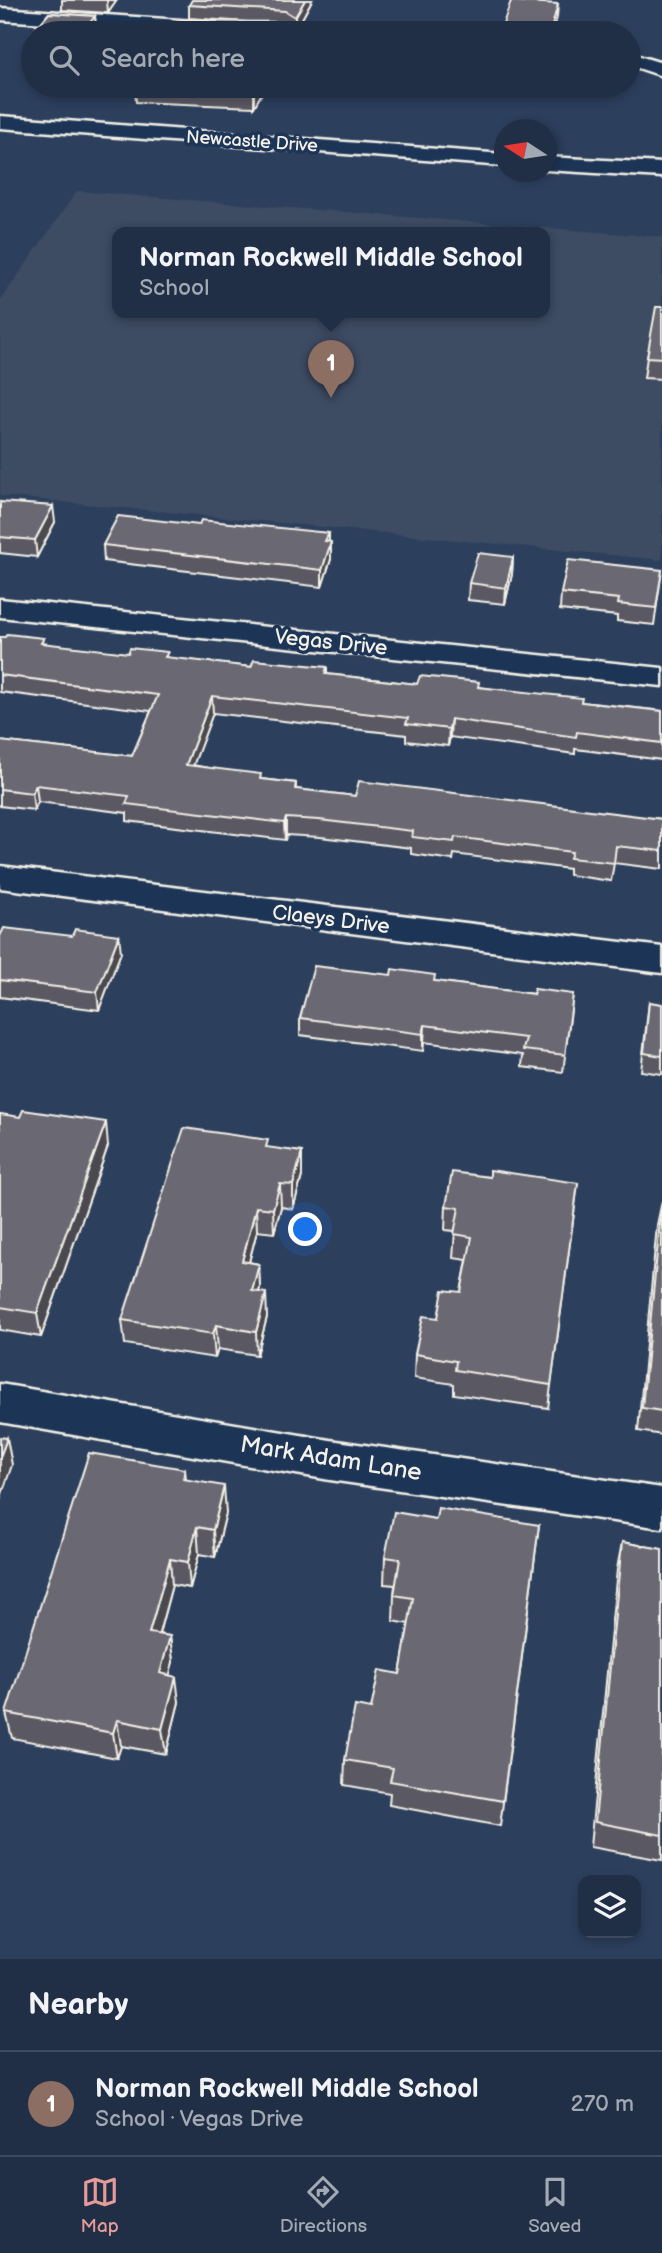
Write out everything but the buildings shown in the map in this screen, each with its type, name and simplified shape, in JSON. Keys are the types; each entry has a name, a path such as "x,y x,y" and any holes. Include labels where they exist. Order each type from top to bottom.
{"street":[{"path":"0,14 105,21"},
{"path":"641,63 662,70"},
{"name":"Newcastle Drive","path":"0,122 494,159"},
{"path":"557,164 662,170"},
{"name":"Vegas Drive","path":"0,608 662,677"},
{"name":"Claeys Drive","path":"0,877 662,960"},
{"name":"Mark Adam Lane","path":"0,1403 330,1460 662,1508"}],"shaded area":[{"path":"77,191 535,227 112,227 112,318 550,318 550,228 662,237 662,560 0,496 0,301"}],"place":[{"name":"Norman Rockwell Middle School","path":"331,398"}]}
